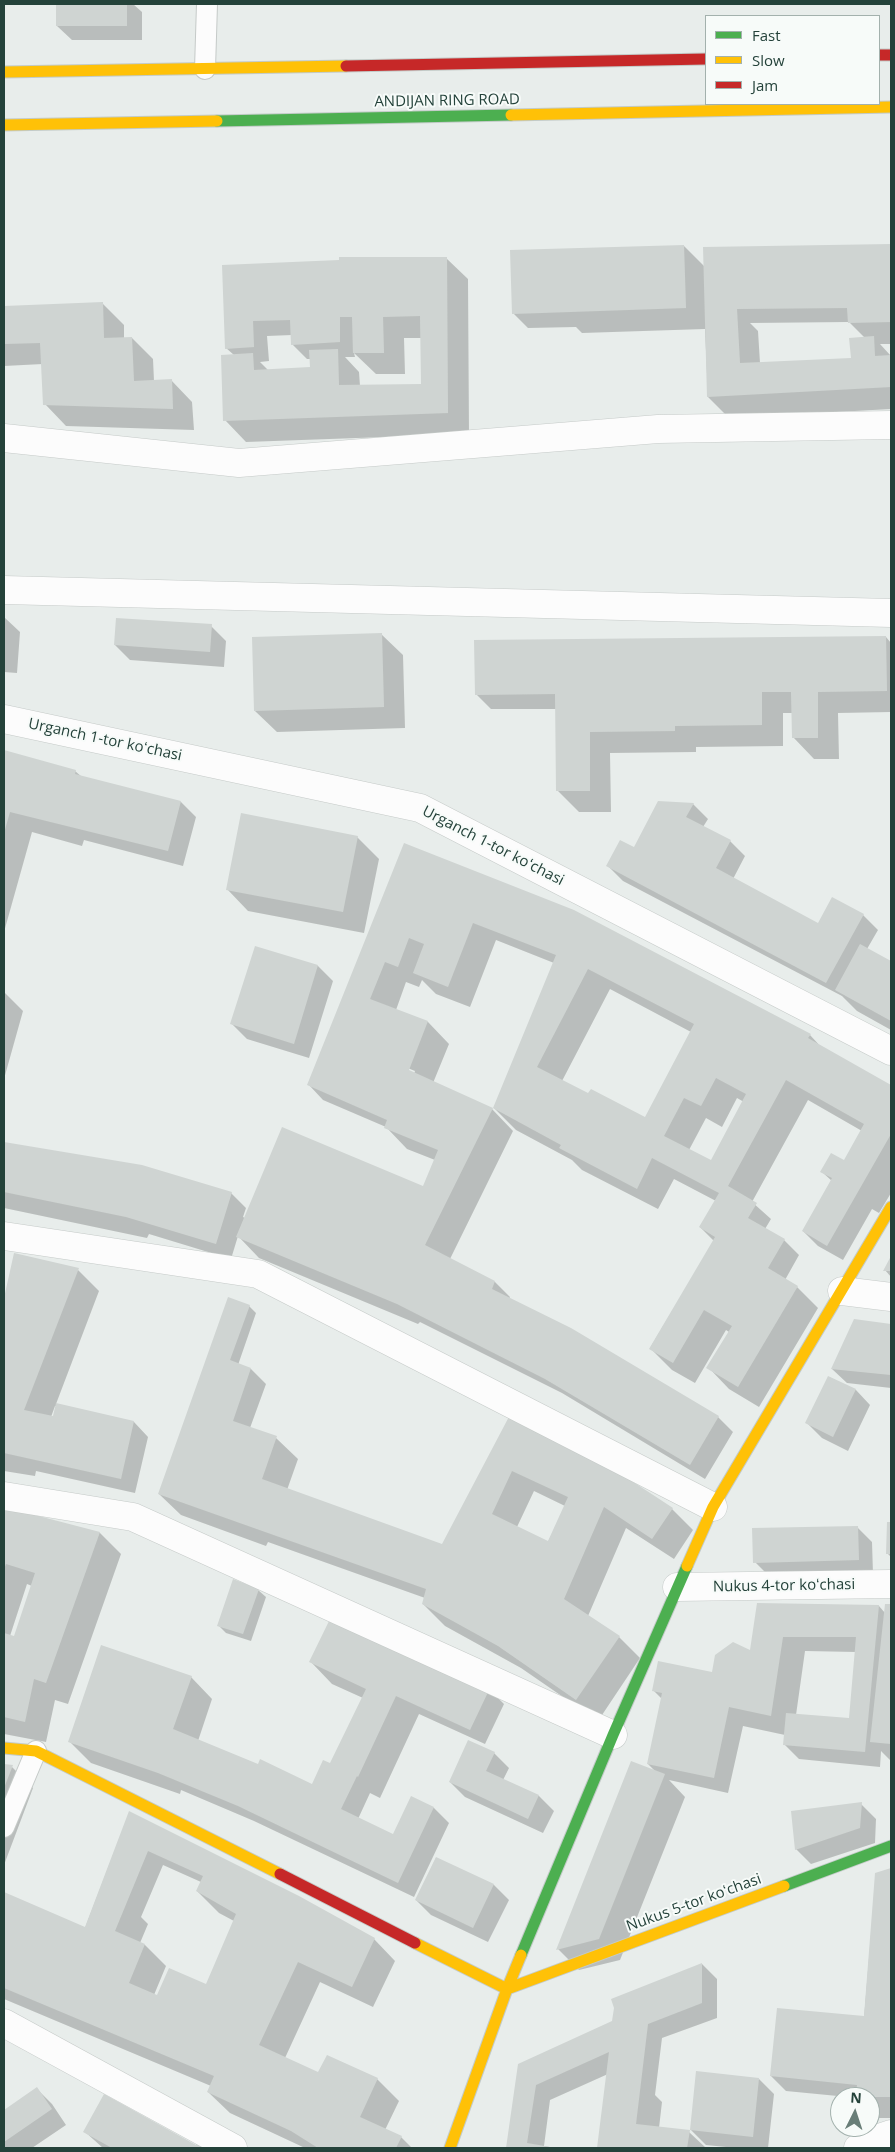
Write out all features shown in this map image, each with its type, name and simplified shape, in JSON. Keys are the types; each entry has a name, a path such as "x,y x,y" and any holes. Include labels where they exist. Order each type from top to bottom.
{"main road":[{"path":"4,72 705,59"},
{"name":"ANDIJAN RING ROAD","path":"4,126 891,107"},
{"path":"450,2148 507,1989 613,1735 713,1507 891,1206"},
{"path":"4,1748 36,1751 507,1989"},
{"name":"Nukus 5-tor koʻchasi","path":"507,1989 891,1846"}],"street":[{"path":"4,438 238,463 658,429 891,425"},
{"path":"4,590 891,613"},
{"name":"Urganch 1-tor koʻchasi","path":"4,719 420,808 891,1051"},
{"path":"4,1236 258,1274 713,1507"},
{"path":"842,1291 891,1297"},
{"path":"4,1496 133,1517 613,1735"},
{"name":"Nukus 4-tor koʻchasi","path":"677,1588 891,1584"},
{"path":"4,2023 232,2148"},
{"path":"858,2148 870,2141 891,2134"}],"lane":[{"path":"205,69 207,4"},
{"path":"4,1828 36,1751"}],"building":[{"path":"56,4 127,4 127,26 56,26"},
{"path":"891,244 891,322 848,323 847,308 737,309 740,363 851,358 849,338 874,336 875,356 891,355 891,387 707,397 703,247"},
{"path":"684,245 686,308 512,314 510,250"},
{"path":"339,257 447,257 448,413 223,421 221,355 253,353 254,370 310,367 309,350 338,349 339,385 421,384 420,316 383,317 384,353 353,353 352,317 340,317 340,342 291,345 290,320 253,321 254,347 225,349 222,265 339,260"},
{"path":"103,302 104,338 132,337 134,381 172,379 173,409 43,405 40,343 4,344 4,306"},
{"path":"116,618 212,624 210,652 114,645"},
{"path":"382,633 384,707 254,711 252,637"},
{"path":"886,636 887,691 818,692 818,738 792,738 791,692 762,692 762,725 675,726 675,731 590,732 590,791 556,791 555,694 475,695 474,640"},
{"path":"4,750 76,770 75,774 181,801 168,851 10,812 4,833"},
{"path":"658,801 694,803 686,817 731,840 716,868 818,923 832,897 864,914 826,983 606,866 620,840 634,847"},
{"path":"241,813 358,836 343,912 226,890"},
{"path":"404,843 574,910 811,1034 808,1038 891,1085 891,1134 827,1246 802,1231 832,1178 820,1172 831,1153 844,1160 864,1124 786,1080 728,1186 757,1203 748,1218 785,1239 768,1268 798,1286 738,1387 706,1368 732,1326 704,1310 673,1363 649,1349 715,1237 699,1227 719,1193 652,1158 637,1189 559,1148 561,1145 493,1108 425,1245 495,1281 492,1289 571,1328 719,1416 690,1465 545,1379 397,1304 236,1237 282,1127 423,1186 438,1150 384,1128 387,1120 307,1085","holes":["473,923 556,955 493,1108 409,1070 428,1021 370,999 385,962 398,967 409,938 424,944 413,973 448,987","588,969 694,1024 645,1117 591,1089 588,1093 537,1067","716,1078 746,1094 711,1160 664,1136 684,1098 701,1106"]},
{"path":"860,944 891,961 891,1021 835,990"},
{"path":"255,946 318,965 294,1044 230,1024"},
{"path":"4,1142 142,1165 232,1192 216,1244 126,1217 4,1192"},
{"path":"14,1253 79,1268 24,1410 53,1416 56,1403 134,1421 121,1479 4,1453 4,1298"},
{"path":"891,1256 891,1271 883,1271"},
{"path":"228,1297 250,1305 230,1360 251,1368 233,1421 277,1436 262,1479 442,1544 512,1411 589,1453 673,1508 652,1539 604,1507 564,1599 620,1636 576,1700 498,1646 422,1604 426,1589 158,1494","holes":["512,1471 568,1497 548,1541 492,1514"]},
{"path":"854,1319 891,1324 891,1375 831,1369"},
{"path":"828,1376 856,1389 833,1437 805,1423"},
{"path":"4,1507 100,1532 46,1683 34,1679 25,1722 4,1717 4,1633 14,1636 35,1573 6,1564 4,1569"},
{"path":"887,1522 891,1522 891,1554 886,1554"},
{"path":"858,1526 859,1560 753,1563 752,1528"},
{"path":"233,1579 259,1589 243,1634 217,1626"},
{"path":"757,1603 879,1605 865,1752 783,1745 786,1713 849,1718 856,1637 783,1637 771,1716 729,1707 714,1778 647,1764 662,1693 652,1691 658,1661 712,1672 715,1655 733,1642 750,1650"},
{"path":"885,1604 891,1604 891,1744 870,1742"},
{"path":"330,1619 490,1688 470,1730 396,1696 341,1809 393,1834 411,1796 434,1807 398,1883 238,1806 158,1773 68,1742 101,1645 192,1676 173,1729 258,1764 260,1759 312,1784 323,1760 330,1763 366,1689 309,1662"},
{"path":"468,1740 495,1752 486,1771 539,1795 528,1819 449,1782"},
{"path":"631,1761 665,1774 599,1939 556,1950"},
{"path":"4,1764 13,1765 4,1788"},
{"path":"862,1802 860,1828 795,1850 791,1811"},
{"path":"129,1811 299,1896 375,1938 352,1987 298,1962 259,2045 318,2072 327,2055 378,2078 360,2117 402,2136 396,2148 318,2148 291,2131 207,2092 214,2076 4,1988 4,1892 85,1927","holes":["148,1851 203,1876 196,1891 236,1914 206,1984 169,1968 157,1995 129,1983 145,1944 115,1931"]},
{"path":"436,1857 494,1884 473,1928 415,1900"},
{"path":"891,1868 891,2097 880,2097 880,2087 857,2087 857,2085 770,2076 777,2008 864,2016 875,1873"},
{"path":"702,1963 702,2003 648,2024 636,2124 690,2130 687,2148 597,2148 609,2052 536,2085 527,2143 556,2148 506,2148 518,2064 612,2021 614,2008 611,1999"},
{"path":"696,2071 759,2078 753,2137 690,2130"},
{"path":"37,2087 52,2109 4,2142 4,2110"},
{"path":"104,2094 196,2145 198,2141 212,2148 112,2148 83,2132"}],"traffic: fast":[{"path":"217,121 511,115"},
{"path":"521,1955 613,1735 687,1566"},
{"path":"784,1886 891,1846"}],"traffic: slow":[{"path":"4,72 346,66"},
{"path":"511,115 891,107"},
{"path":"4,125 217,121"},
{"path":"687,1566 713,1507 891,1207"},
{"path":"4,1748 36,1751 280,1874"},
{"path":"415,1943 507,1989 784,1886"},
{"path":"450,2148 521,1955"}],"traffic: jam":[{"path":"880,55 891,55"},
{"path":"346,66 705,59"},
{"path":"280,1874 415,1943"}]}
